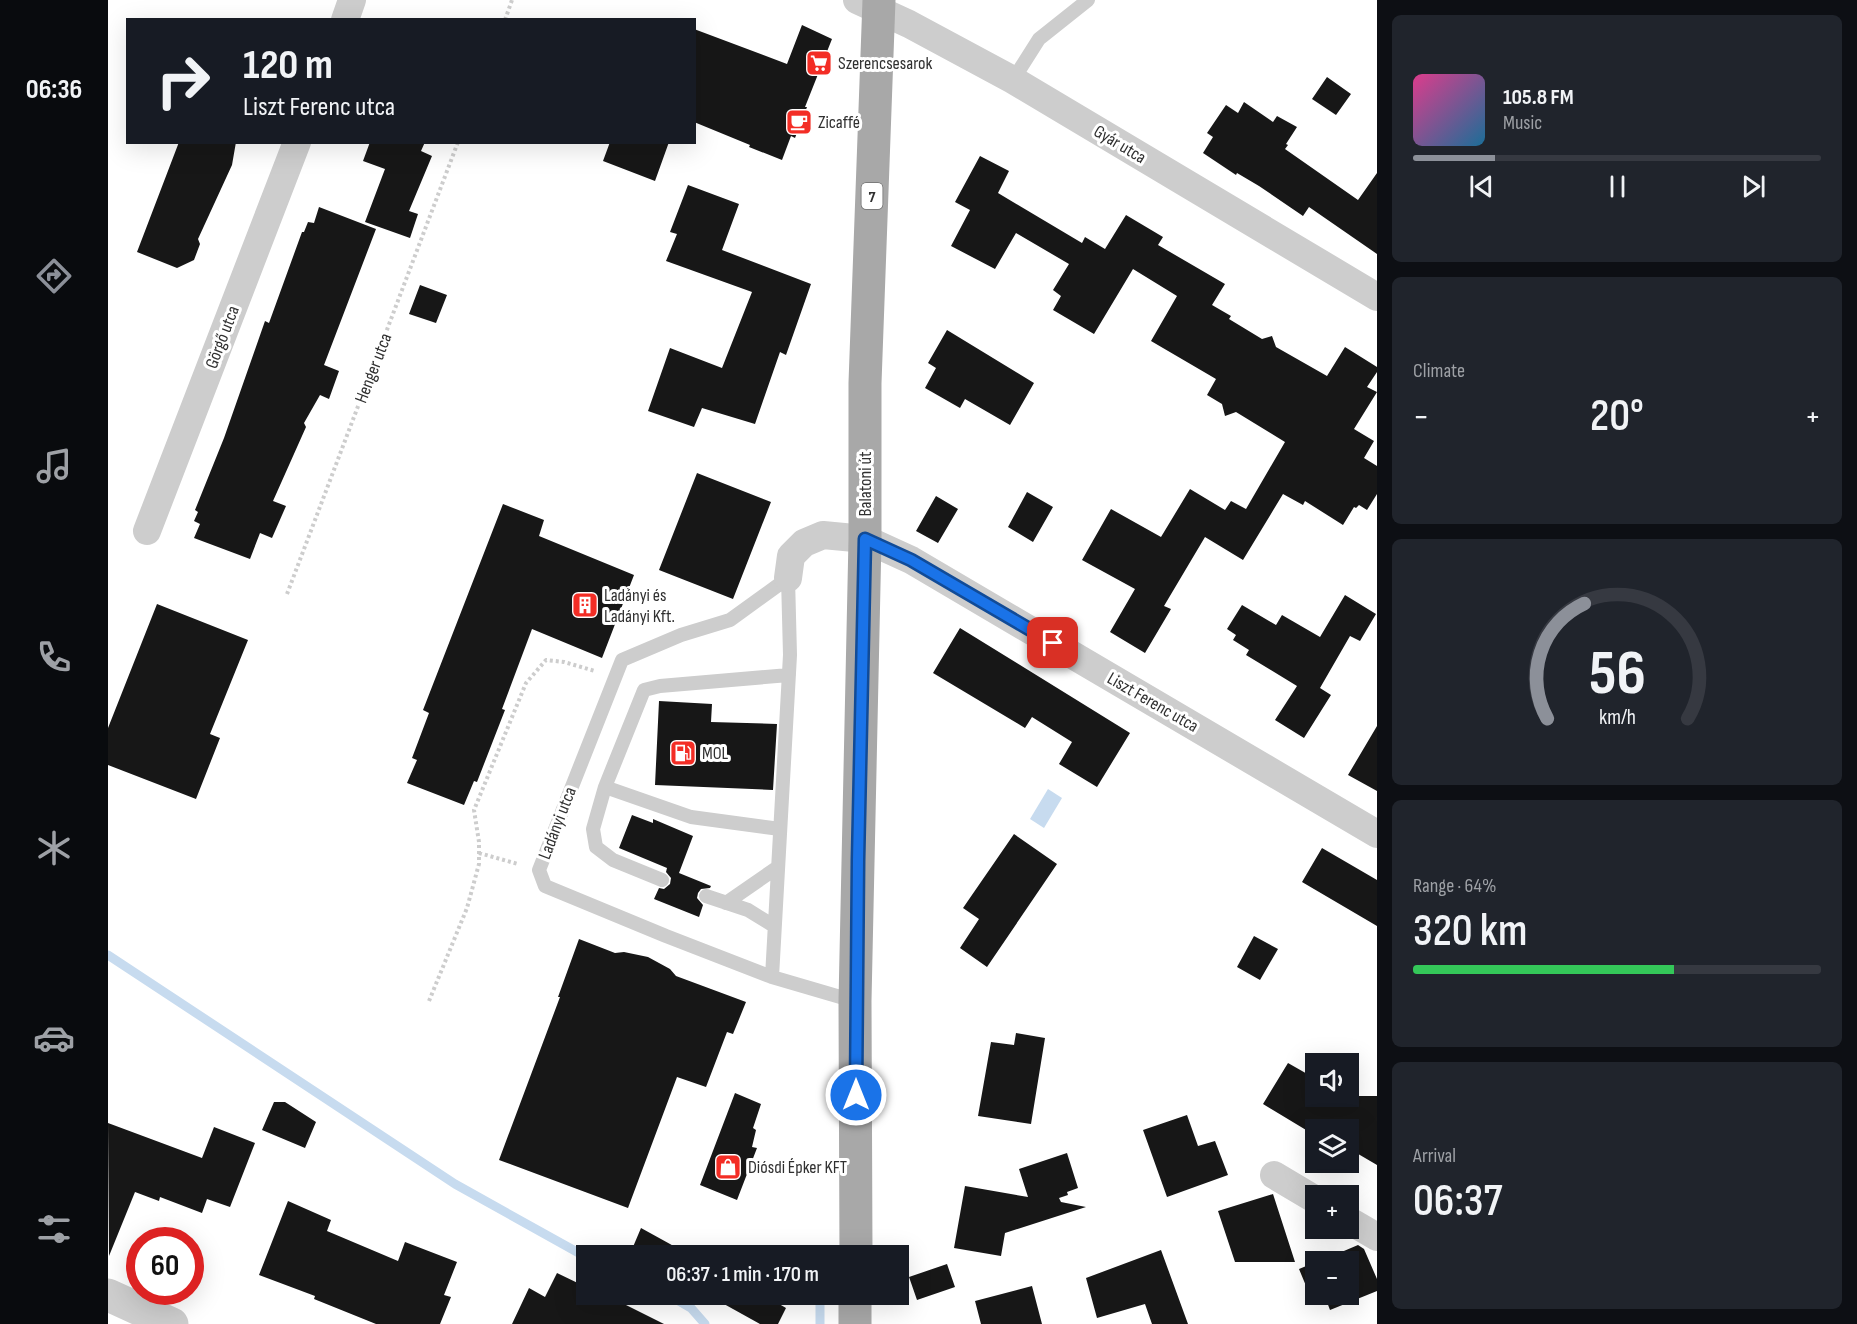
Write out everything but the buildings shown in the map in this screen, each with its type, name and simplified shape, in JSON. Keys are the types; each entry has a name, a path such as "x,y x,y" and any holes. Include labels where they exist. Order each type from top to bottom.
{"main road":[{"name":"Balatoni út","path":"855,1245 855,1001 865,539 871,3"},
{"path":"855,1305 855,1324"}],"street":[{"path":"346,18 352,0"},
{"name":"Gyár utca","path":"871,3 1013,80 1377,297"},
{"name":"Görgő utca","path":"147,531 296,144"},
{"name":"Liszt Ferenc utca","path":"788,578 791,556 804,543 823,535 865,539 911,560 1377,834"},
{"path":"1274,1175 1305,1193"},
{"path":"1359,1226 1377,1237"},
{"path":"108,1296 172,1324"}],"lane":[{"path":"1013,80 1039,39 1088,0"},
{"path":"772,977 789,675 788,578"},
{"name":"Ladányi utca","path":"788,578 730,620 681,635 622,660 539,870 545,886 772,977 855,1001"},
{"path":"662,880 613,860 596,847 592,829 604,787 644,690 660,686 789,675"},
{"path":"604,787 691,817 780,829"},
{"path":"726,903 778,867"},
{"path":"706,896 748,910 774,926"}],"path":[{"path":"506,18 512,0"},
{"name":"Henger utca","path":"287,594 457,144"},
{"path":"429,1001 467,908 479,864 474,810 526,683 546,660 564,662 615,677"},
{"path":"479,853 539,870"}],"water":[{"path":"1048,789 1062,798 1044,828 1030,819"}],"waterway":[{"path":"108,955 455,1184 576,1251"},
{"path":"686,1305 705,1324"},
{"path":"820,1305 820,1324"}],"place":[{"name":"Szerencsesarok","path":"819,63"},
{"name":"Zicaffé","path":"799,122"},
{"name":"Ladányi és Ladányi Kft.","path":"585,605"},
{"name":"MOL","path":"683,753"},
{"name":"Diósdi Épker KFT","path":"728,1167"}],"route":[{"path":"856,1095 855,1001 865,539 911,560 1053,643"}]}
